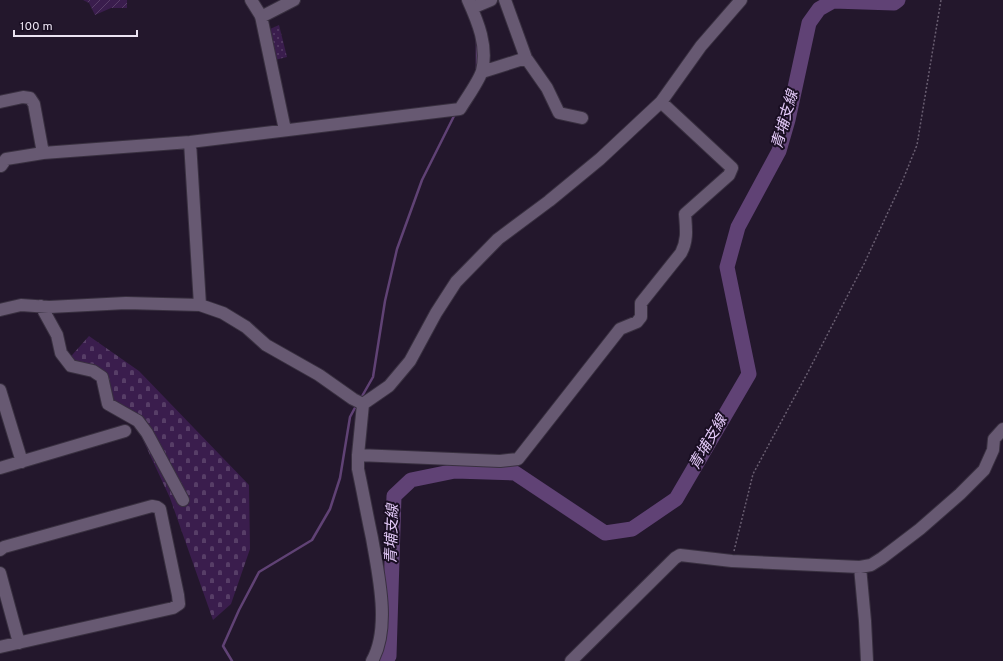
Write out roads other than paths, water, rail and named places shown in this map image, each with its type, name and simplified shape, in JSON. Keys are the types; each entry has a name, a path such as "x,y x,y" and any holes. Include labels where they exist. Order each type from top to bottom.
{"street":[{"path":"250,0 262,17 285,130"},
{"path":"262,17 294,0"},
{"path":"1,166 6,159 43,153 190,142 460,109 482,72 484,50 478,25 470,4 492,0"},
{"path":"505,0 526,58 547,88 559,113 582,118"},
{"path":"358,402 389,386 410,361 436,313 461,276 498,239 549,201 594,163 661,102 701,46 742,1"},
{"path":"482,72 526,58"},
{"path":"0,102 23,97 30,98 34,104 43,153"},
{"path":"358,455 500,461 518,459 620,329 637,322 641,317 641,303 685,246 687,237 685,214 729,175 732,168 661,102"},
{"path":"190,142 200,305"},
{"path":"0,310 21,305 41,306 126,302 200,305 223,313 246,327 266,344 320,375 358,402"},
{"path":"41,306 57,335 61,353 71,366 93,371 102,377 108,404 138,421 147,433 184,500"},
{"path":"0,390 22,462"},
{"path":"358,402 358,469 383,606 381,630 378,645 372,661"},
{"path":"570,661 675,558 680,555 732,561 860,566 871,565 920,529 950,504 984,470 991,456 994,439 1003,429"},
{"path":"0,468 125,431"},
{"path":"0,550 4,547 152,506 158,507 160,509 179,604 173,608 0,647"},
{"path":"860,566 867,661"},
{"path":"0,573 19,643"}],"waterway":[{"name":"青埔支線","path":"386,661 389,656 394,496 411,480 455,471 515,473 605,533 632,529 676,499 749,374 727,267 738,227 779,151 788,120 809,23 819,9 833,1 894,3 898,0"},
{"path":"477,40 477,69"},
{"path":"361,398 373,377 385,301 397,249 422,180 454,116"},
{"path":"232,661 223,646 239,610 259,572 312,540 330,509 340,478 350,417 357,404"}]}
